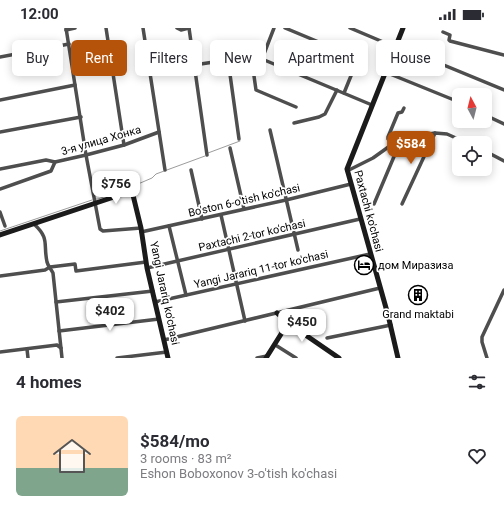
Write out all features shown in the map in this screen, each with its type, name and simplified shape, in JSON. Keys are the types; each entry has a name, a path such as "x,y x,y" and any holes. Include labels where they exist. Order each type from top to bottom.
{"street":[{"path":"0,235 95,203 66,29 75,28"},
{"path":"106,28 124,145"},
{"path":"144,28 165,170"},
{"path":"177,28 181,30 189,28 191,40"},
{"path":"266,49 274,28"},
{"path":"285,28 357,58 344,93"},
{"path":"350,28 378,40"},
{"name":"Paxtachi ko'chasi","path":"398,40 403,28"},
{"path":"443,32 450,35 450,41 504,55"},
{"path":"0,57 69,44"},
{"path":"266,61 372,105"},
{"path":"445,66 504,90"},
{"path":"196,76 207,155"},
{"path":"230,76 239,139"},
{"path":"254,76 256,90 296,107"},
{"name":"Paxtachi ko'chasi","path":"384,76 348,164 347,171 391,325 398,358"},
{"path":"396,76 452,99"},
{"path":"0,100 75,85"},
{"path":"294,123 319,117 325,114 337,90"},
{"path":"394,143 388,139 388,137 398,113 402,112 404,108"},
{"path":"0,132 81,117"},
{"path":"492,118 504,124"},
{"path":"270,130 298,250"},
{"name":"3-я улица Хонка","path":"0,169 46,160 55,162 86,155 124,145 159,132"},
{"path":"347,171 373,158 394,143 401,140 435,133 447,134 452,136"},
{"path":"402,204 435,133"},
{"path":"374,204 401,140"},
{"path":"230,148 244,209"},
{"path":"492,154 504,160"},
{"path":"0,189 51,171 55,162"},
{"path":"191,170 202,219"},
{"name":"Bo'ston 6-o'tish ko'chasi","path":"95,203 100,229 103,231 141,230 202,219 350,184"},
{"name":"Yangi Jarariq ko'chasi","path":"95,203 132,191 168,358"},
{"path":"0,212 5,226"},
{"path":"221,214 245,321"},
{"name":"Paxtachi 2-tor ko'chasi","path":"50,267 75,264 76,271 178,261 360,219"},
{"path":"34,224 43,233 47,262 53,273 62,358"},
{"path":"169,226 186,295"},
{"name":"Yangi Jarariq 11-tor ko'chasi","path":"155,302 370,254"},
{"path":"0,276 45,270 50,267"},
{"path":"164,340 380,288"},
{"path":"487,358 482,337 504,290"},
{"path":"56,302 153,291"},
{"path":"277,313 288,323 339,358"},
{"path":"59,331 159,318"},
{"path":"257,358 266,357 288,323"},
{"path":"326,338 391,325"},
{"path":"0,352 57,345 61,348"},
{"path":"277,346 296,358"},
{"path":"26,349 28,358"},
{"path":"117,358 167,352"}],"waterway":[{"path":"208,153 240,141"},
{"path":"131,187 152,178 156,174 205,156"},
{"path":"95,199 128,188"},
{"path":"0,231 92,200"}],"place":[{"name":"дом Миразиза","path":"364,265"},
{"name":"Grand maktabi","path":"418,295"}]}
